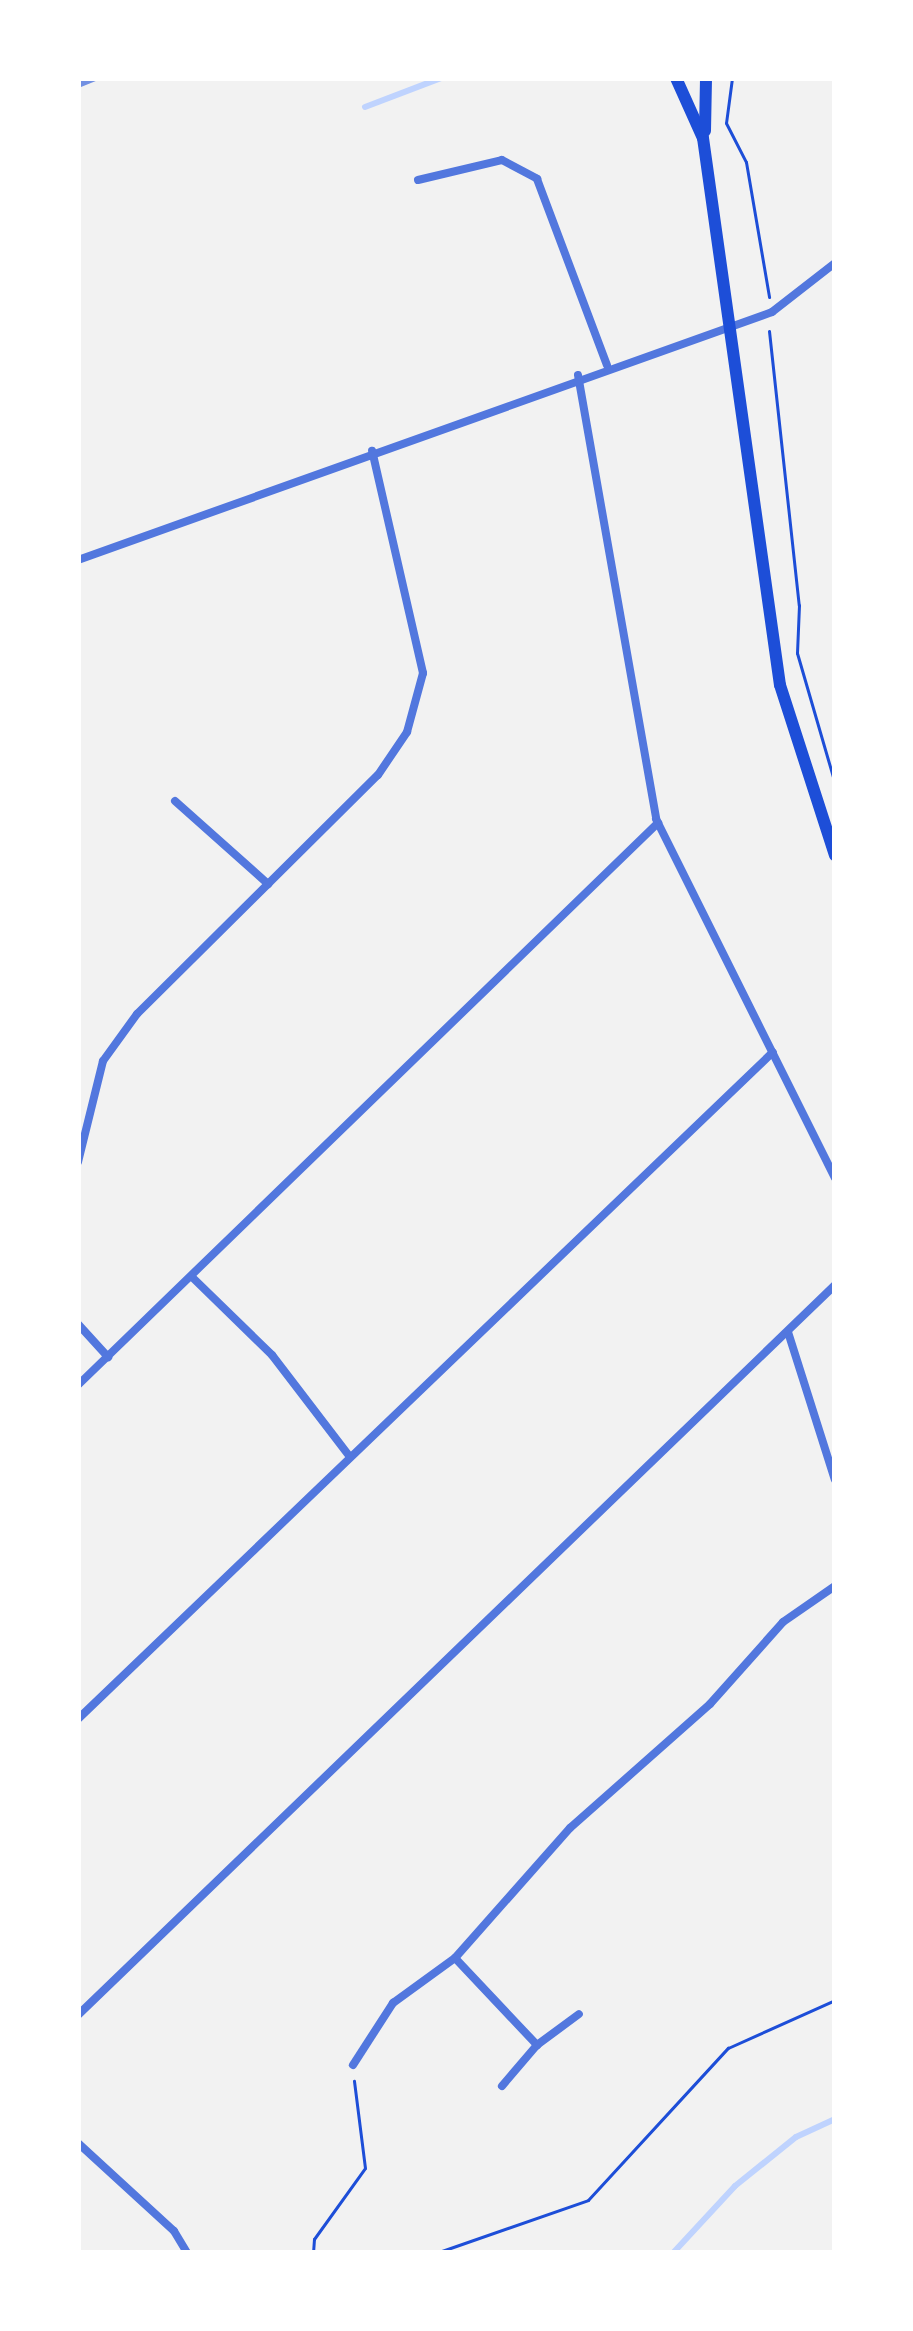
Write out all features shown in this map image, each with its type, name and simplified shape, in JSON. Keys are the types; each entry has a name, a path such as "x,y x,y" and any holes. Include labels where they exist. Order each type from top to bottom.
{"main road":[{"path":"676,78 703,138"},
{"path":"706,78 703,138 776,663 835,854"}],"street":[{"path":"418,180 502,160 537,178 608,365"},
{"path":"78,560 608,365 768,314 794,302 835,263"},
{"path":"578,376 658,824 835,1178"},
{"path":"78,1162 103,1061 137,1014 378,775 407,732 423,673 372,451"},
{"path":"176,801 268,885"},
{"path":"78,1385 658,824"},
{"path":"78,1719 773,1052"},
{"path":"192,1276 272,1354 350,1457"},
{"path":"78,2015 835,1285"},
{"path":"78,1324 108,1357"},
{"path":"788,1332 835,1480"},
{"path":"352,2065 393,2003 455,1958 570,1828 710,1704 783,1622 835,1586"},
{"path":"455,1958 537,2045"},
{"path":"502,2086 537,2045 579,2014"},
{"path":"78,2143 175,2231 187,2253"}],"path":[{"path":"732,78 726,123 746,162 768,314 797,653 835,784"},
{"path":"436,2253 588,2200 728,2048 835,2000"},
{"path":"313,2253 314,2239 365,2168 352,2065"}],"waterway":[{"path":"365,107 441,78"},
{"path":"673,2253 735,2186 796,2137 835,2119"}],"railway":[{"path":"78,85 95,78"}]}
